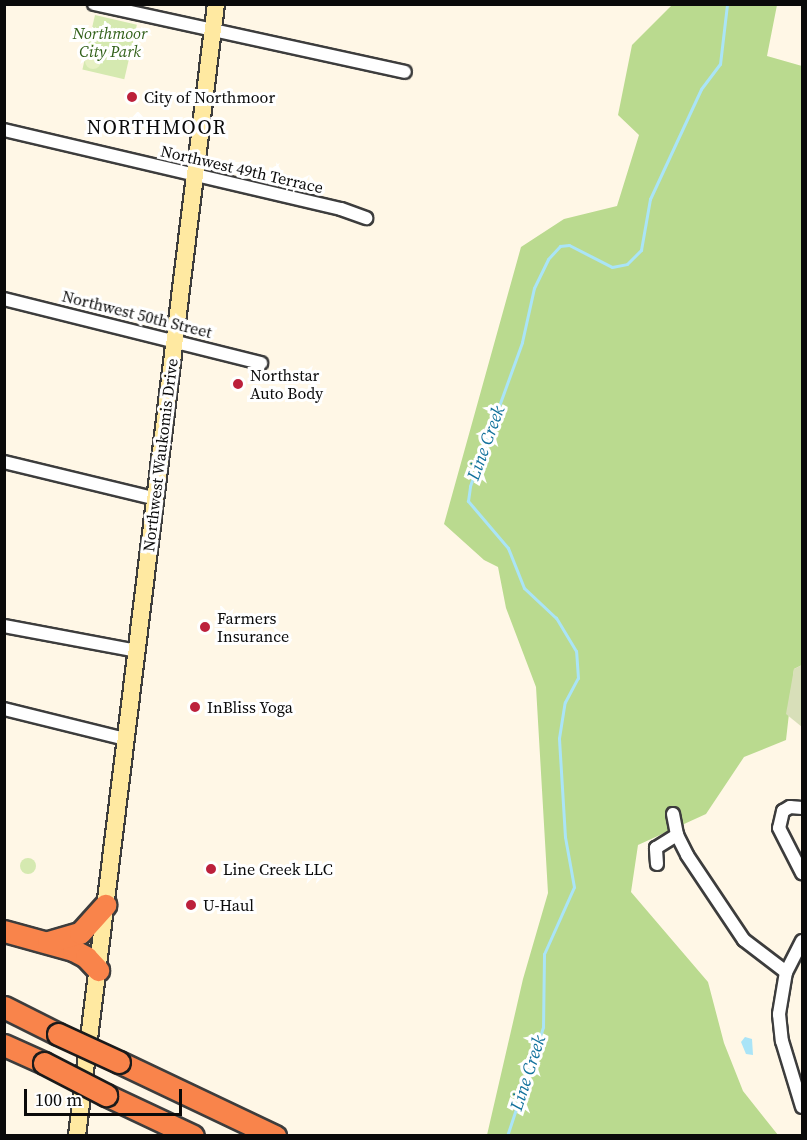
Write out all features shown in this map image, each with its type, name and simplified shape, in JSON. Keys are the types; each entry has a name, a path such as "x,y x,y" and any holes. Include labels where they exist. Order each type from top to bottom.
{"highway":[{"path":"47,942 80,933 105,905"},
{"path":"4,931 47,942 86,957 98,970"},
{"path":"4,1007 274,1136"},
{"path":"4,1045 193,1136"}],"main road":[{"name":"Northwest Waukomis Drive","path":"77,1136 137,651 153,498 176,339 216,4"}],"street":[{"path":"94,4 405,72"},
{"name":"Northwest 49th Terrace","path":"4,130 195,177 341,209 366,218"},
{"name":"Northwest 50th Street","path":"4,299 176,339 261,363"},
{"path":"4,462 153,498"},
{"path":"4,626 137,651"},
{"path":"4,709 125,739"},
{"path":"801,862 786,846 779,828 783,811 790,807 802,808"},
{"path":"673,814 677,835 744,940 786,972"},
{"path":"657,864 656,848 677,835"},
{"path":"802,941 786,972 779,1014 782,1041 802,1107"}],"green space":[{"path":"672,5 777,5 767,56 802,66 802,665 794,669 786,740 744,757 706,814 638,845 631,892 708,982 724,1043 743,1091 778,1135 487,1135 523,979 548,893 536,687 506,608 498,567 484,560 444,524 521,247 564,219 617,206 639,135 618,115 632,45"},
{"name":"Northmoor City Park","path":"95,15 137,25 124,79 82,70"},
{"path":"93,53 99,55 101,61 99,67 93,69 87,67 85,61 87,55"},
{"path":"802,665 802,727 786,714 794,669"},
{"path":"25,858 31,858 36,866 34,872 25,874 20,869 20,863"}],"water":[{"path":"745,1037 752,1039 753,1055 746,1054 741,1042"}],"waterway":[{"name":"Line Creek","path":"507,1136 543,1027 544,954 574,887 565,837 559,738 565,702 578,678 576,651 556,618 524,588 508,548 468,501 470,486 522,342 534,288 548,259 560,246 569,245 612,267 627,264 641,250 650,199 701,89 720,64 727,4"}],"place":[{"name":"City of Northmoor","path":"132,97"},
{"name":"Northstar Auto Body","path":"238,384"},
{"name":"Farmers Insurance","path":"205,627"},
{"name":"InBliss Yoga","path":"195,707"},
{"name":"Line Creek LLC","path":"211,869"},
{"name":"U-Haul","path":"191,905"}],"district":[{"name":"NORTHMOOR","path":"157,127"}]}
